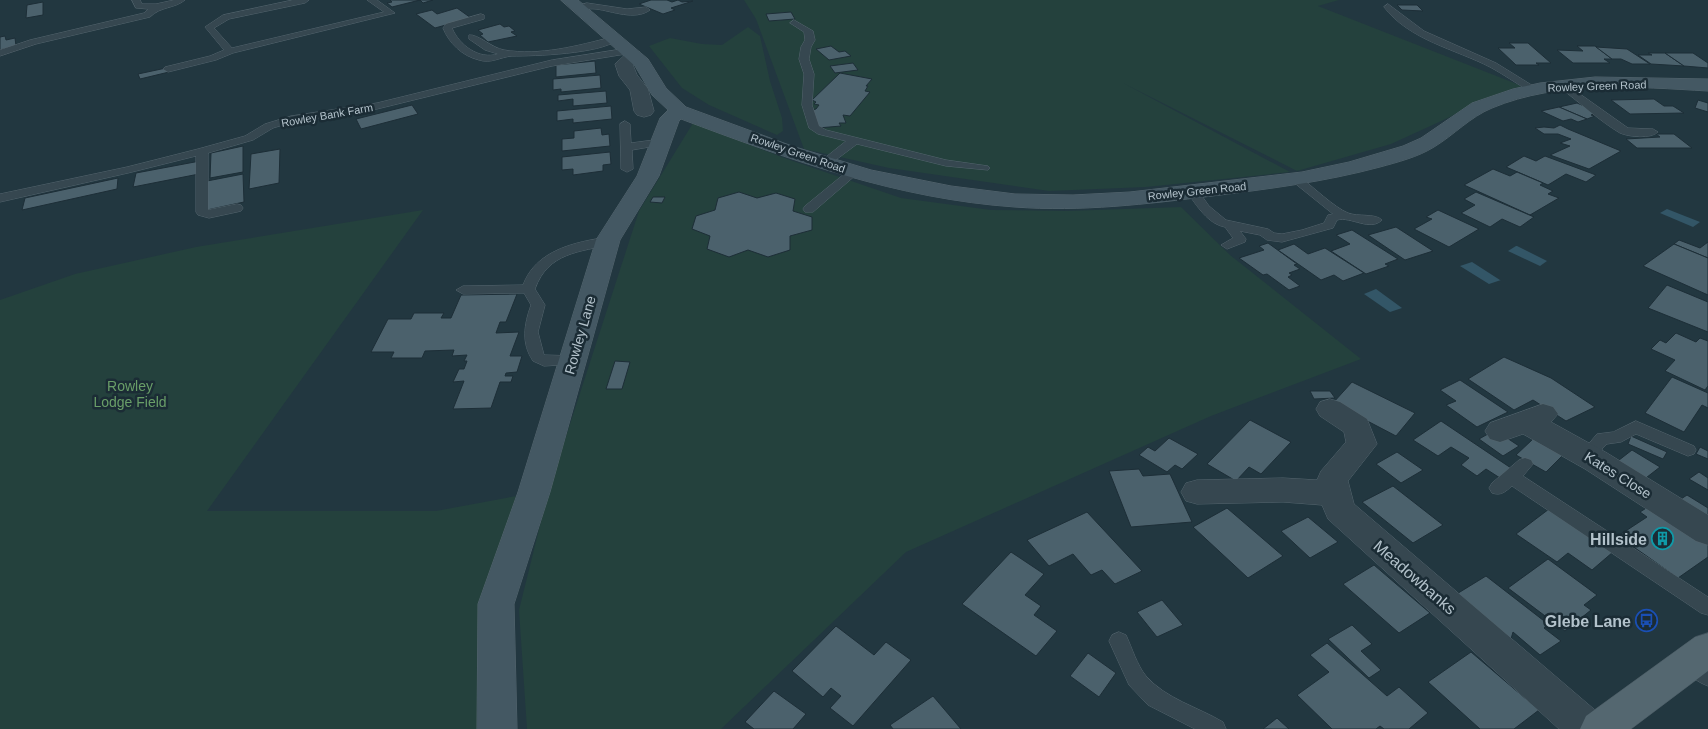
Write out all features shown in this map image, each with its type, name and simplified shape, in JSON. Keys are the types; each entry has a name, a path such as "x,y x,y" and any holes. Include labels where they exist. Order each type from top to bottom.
{"main road":[{"path":"1600,729 1702,663"}],"street":[{"path":"573,4 642,63 659,91 679,111"},
{"path":"625,49 624,64 628,76 639,89 644,111"},
{"name":"Rowley Green Road","path":"679,111 853,172 935,190 1007,200 1044,201 1106,199 1193,192 1296,179 1350,168 1409,151 1426,143 1482,106 1533,89 1608,83 1708,85"},
{"name":"Rowley Lane","path":"496,729 496,604 534,492 608,241 648,176 670,118 679,111"},
{"path":"1197,492 1251,492 1278,488 1335,495 1332,479 1362,444 1357,426 1330,409"},
{"name":"Kates Close","path":"1524,422 1596,461 1708,532"},
{"name":"Meadowbanks","path":"1335,495 1339,510 1588,729"}],"lane":[{"path":"136,0 139,6 154,8 173,4 181,0"},
{"path":"230,51 209,27 215,22 226,17 306,0"},
{"path":"168,68 213,58 230,51 391,13 371,0"},
{"path":"573,4 597,5 627,13 646,10"},
{"path":"1388,7 1397,17 1421,33 1493,65 1533,89"},
{"path":"0,53 33,42 147,15 154,8"},
{"path":"481,17 447,27 449,36 464,50 486,60 511,53"},
{"path":"794,23 808,31 810,40 806,47 804,59 809,74 807,105 814,128 946,163 984,168"},
{"path":"472,37 489,49 522,55 573,50 625,49"},
{"name":"Rowley Bank Farm","path":"0,198 128,170 202,151 248,138 269,126 291,119 377,106 433,94 552,63 625,49"},
{"path":"1563,86 1625,131 1636,133 1653,132"},
{"path":"625,124 628,169"},
{"path":"825,163 854,140"},
{"path":"626,147 661,142"},
{"path":"202,151 202,212 209,214 237,208"},
{"path":"809,209 853,172"},
{"path":"1296,179 1342,215 1360,220 1376,220"},
{"path":"1193,192 1205,209 1222,223 1264,232 1271,237 1282,238 1305,233 1328,225 1332,218 1342,215"},
{"path":"1227,245 1240,239 1230,225"},
{"path":"573,360 544,361 538,358 531,342 531,324 538,305 528,289 530,278 548,261 578,246 608,241"},
{"path":"463,290 528,289"},
{"path":"1596,461 1594,447 1603,438 1615,438 1636,427 1688,450"},
{"path":"1525,464 1505,483 1708,607"},
{"path":"1119,641 1139,682 1156,699 1203,721 1215,729"}],"green space":[{"path":"744,0 1339,0 1318,6 1522,86 1477,101 1450,117 1391,144 1297,171 1123,83 1290,172 1146,187 1049,191 889,168 804,149 756,19"},
{"path":"748,27 760,36 770,81 782,118 783,131 777,135 709,105 682,88 649,46 670,38 702,44 722,45"},
{"path":"693,123 787,159 901,198 991,210 1067,211 1181,207 1230,255 1361,359 1211,416 906,552 721,729 527,729 519,610 549,489 639,211"},
{"name":"Rowley Lodge Field","path":"423,210 207,511 436,511 516,496 479,622 477,729 0,729 0,300 75,274 196,247"}],"water":[{"path":"1667,209 1700,222 1693,227 1660,213"},
{"path":"1516,246 1547,261 1540,266 1508,251"},
{"path":"1472,262 1501,280 1489,284 1460,266"},
{"path":"1376,289 1402,308 1390,312 1364,294"}],"building":[{"path":"390,0 420,0 392,7 387,3 392,2"},
{"path":"420,0 433,0 423,3"},
{"path":"651,0 693,1 671,8 675,10 663,14 639,4"},
{"path":"43,2 43,15 26,18 27,5"},
{"path":"1397,5 1417,5 1423,11 1402,10"},
{"path":"457,8 471,18 435,28 416,14 432,10 437,14"},
{"path":"791,12 795,19 769,21 766,14"},
{"path":"500,24 504,27 509,26 515,31 511,32 517,36 488,42 480,35 483,34 478,30"},
{"path":"5,36 6,40 15,38 16,46 0,50 0,37"},
{"path":"1509,43 1528,43 1551,63 1516,65 1498,48 1515,48"},
{"path":"831,46 839,52 845,51 851,56 829,60 816,49"},
{"path":"1577,46 1595,46 1612,59 1604,59 1610,63 1573,63 1557,50 1583,51"},
{"path":"1596,47 1627,49 1650,64 1632,64 1621,59 1612,59"},
{"path":"1648,53 1665,53 1684,66 1651,64 1638,55 1652,55"},
{"path":"1665,53 1693,53 1708,63 1708,68 1684,66"},
{"path":"595,61 596,73 556,77 556,65"},
{"path":"853,63 858,70 835,73 830,66"},
{"path":"166,68 169,72 140,79 138,74"},
{"path":"840,73 872,79 866,86 868,86 865,91 870,92 850,116 843,115 846,123 839,123 841,126 818,128 812,110 816,109 819,105 814,104 816,102 812,100"},
{"path":"600,75 601,88 561,92 561,89 553,90 553,79"},
{"path":"606,91 607,103 573,106 573,99 558,101 558,95"},
{"path":"1654,99 1664,106 1673,106 1684,113 1630,114 1611,100"},
{"path":"1698,100 1708,103 1708,112 1695,108"},
{"path":"1577,103 1591,109 1594,114 1591,115 1595,116 1587,119 1559,107"},
{"path":"412,105 418,114 361,129 356,119"},
{"path":"611,106 612,119 573,123 573,119 557,121 557,111"},
{"path":"1559,107 1587,119 1578,122 1571,119 1563,121 1541,111"},
{"path":"1560,125 1621,151 1589,169 1550,155 1570,146 1560,143 1571,139 1558,134 1544,134 1535,128 1554,128"},
{"path":"601,128 602,135 609,134 610,146 562,151 562,139 574,138 574,131"},
{"path":"1656,134 1674,134 1692,148 1637,148 1626,139 1660,137"},
{"path":"243,146 243,172 210,178 211,153"},
{"path":"280,149 279,183 249,189 251,154"},
{"path":"610,152 611,164 603,165 603,171 573,175 573,169 562,170 562,157"},
{"path":"1524,156 1536,161 1545,156 1596,175 1586,182 1566,174 1548,185 1506,167"},
{"path":"200,161 199,174 133,187 136,173"},
{"path":"1493,169 1510,176 1517,172 1543,183 1540,185 1553,191 1548,194 1559,198 1530,215 1464,185"},
{"path":"243,174 244,202 207,210 207,181"},
{"path":"118,178 117,189 22,210 25,198"},
{"path":"739,192 757,198 776,193 795,199 793,211 812,217 812,230 790,236 790,250 768,257 748,250 729,257 707,249 710,236 692,229 696,216 715,210 718,198"},
{"path":"1476,192 1534,217 1520,227 1502,219 1490,227 1461,213 1475,205 1464,199"},
{"path":"653,197 665,197 662,203 650,202"},
{"path":"1438,210 1479,229 1449,247 1414,229 1432,219 1426,217"},
{"path":"1396,227 1433,251 1405,260 1368,235"},
{"path":"1352,230 1398,259 1385,264 1389,266 1366,274 1331,251 1350,244 1336,235"},
{"path":"1679,240 1700,248 1708,242 1708,258 1674,244"},
{"path":"1268,243 1297,264 1294,265 1300,269 1289,273 1292,275 1288,277 1300,286 1289,290 1267,274 1263,275 1239,258 1264,250 1259,246"},
{"path":"1294,244 1308,254 1325,248 1364,273 1343,281 1334,275 1321,280 1278,250"},
{"path":"1674,244 1708,258 1708,295 1643,266"},
{"path":"1667,285 1708,302 1708,332 1648,308"},
{"path":"517,294 506,322 500,322 496,333 519,332 510,356 522,356 517,372 506,373 505,376 513,376 511,382 500,382 491,408 453,409 464,381 453,382 459,369 464,369 467,361 464,361 467,355 452,356 454,350 425,351 422,358 391,358 394,352 371,352 388,319 411,319 414,313 444,313 441,318 451,318 461,295"},
{"path":"1676,333 1696,342 1700,338 1708,341 1708,386 1705,390 1665,371 1675,360 1651,349 1660,340 1666,343"},
{"path":"1504,357 1551,378 1595,407 1566,421 1533,400 1514,410 1468,379"},
{"path":"615,361 630,362 622,389 606,389"},
{"path":"1672,377 1708,393 1708,408 1702,405 1684,432 1645,413"},
{"path":"1460,380 1508,412 1477,427 1446,405 1456,401 1440,390"},
{"path":"1352,382 1415,413 1396,436 1333,403"},
{"path":"1310,391 1330,391 1335,398 1314,399"},
{"path":"1250,420 1291,442 1261,474 1249,467 1236,481 1207,464"},
{"path":"1441,421 1511,468 1500,478 1486,469 1477,476 1461,465 1469,458 1451,447 1438,456 1413,440"},
{"path":"1495,430 1519,446 1503,456 1479,439"},
{"path":"1631,436 1667,452 1663,459 1628,444"},
{"path":"1169,438 1198,454 1182,469 1175,465 1167,472 1139,455 1148,447 1155,451"},
{"path":"1533,439 1563,455 1546,472 1516,455"},
{"path":"1700,447 1708,451 1708,459 1696,454"},
{"path":"1632,450 1660,467 1642,481 1614,464"},
{"path":"1397,452 1423,470 1401,483 1376,464"},
{"path":"1139,469 1143,476 1170,474 1192,522 1131,527 1109,471"},
{"path":"1699,472 1708,478 1708,490 1689,479"},
{"path":"1393,486 1443,525 1413,543 1362,502"},
{"path":"1687,495 1708,508 1708,528 1672,505"},
{"name":"Hillside","path":"1651,505 1708,543 1708,557 1678,578 1618,536 1647,517 1640,512"},
{"path":"1227,508 1283,556 1248,578 1193,527"},
{"path":"1549,509 1613,552 1592,570 1568,553 1557,562 1516,534"},
{"path":"1087,512 1142,571 1115,584 1102,570 1091,575 1073,554 1049,566 1027,540"},
{"path":"1308,517 1338,542 1310,558 1281,531"},
{"path":"1011,552 1044,574 1025,595 1041,606 1034,615 1057,631 1036,656 962,604"},
{"path":"1548,559 1597,595 1584,605 1591,610 1565,631 1508,588"},
{"path":"1374,565 1430,613 1399,633 1343,584"},
{"path":"1486,576 1548,624 1544,628 1561,641 1540,655 1513,632 1511,639 1455,595"},
{"path":"1162,600 1183,625 1157,637 1137,612"},
{"path":"1352,625 1372,644 1361,651 1381,670 1369,678 1328,639"},
{"path":"836,626 874,655 886,642 911,660 853,726 830,708 841,696 831,688 823,697 792,671"},
{"path":"1327,643 1387,696 1399,687 1428,713 1409,729 1384,729 1380,726 1376,729 1332,729 1297,695 1329,672 1310,655"},
{"path":"1471,652 1539,710 1514,729 1480,729 1428,682"},
{"path":"1088,653 1116,673 1099,697 1070,676"},
{"path":"774,691 806,714 793,729 754,729 745,722"},
{"path":"933,696 961,729 893,729 890,725"},
{"path":"1277,718 1289,729 1263,729"}],"place":[{"name":"Hillside","path":"1663,539"},
{"name":"Glebe Lane","path":"1647,621"}]}
